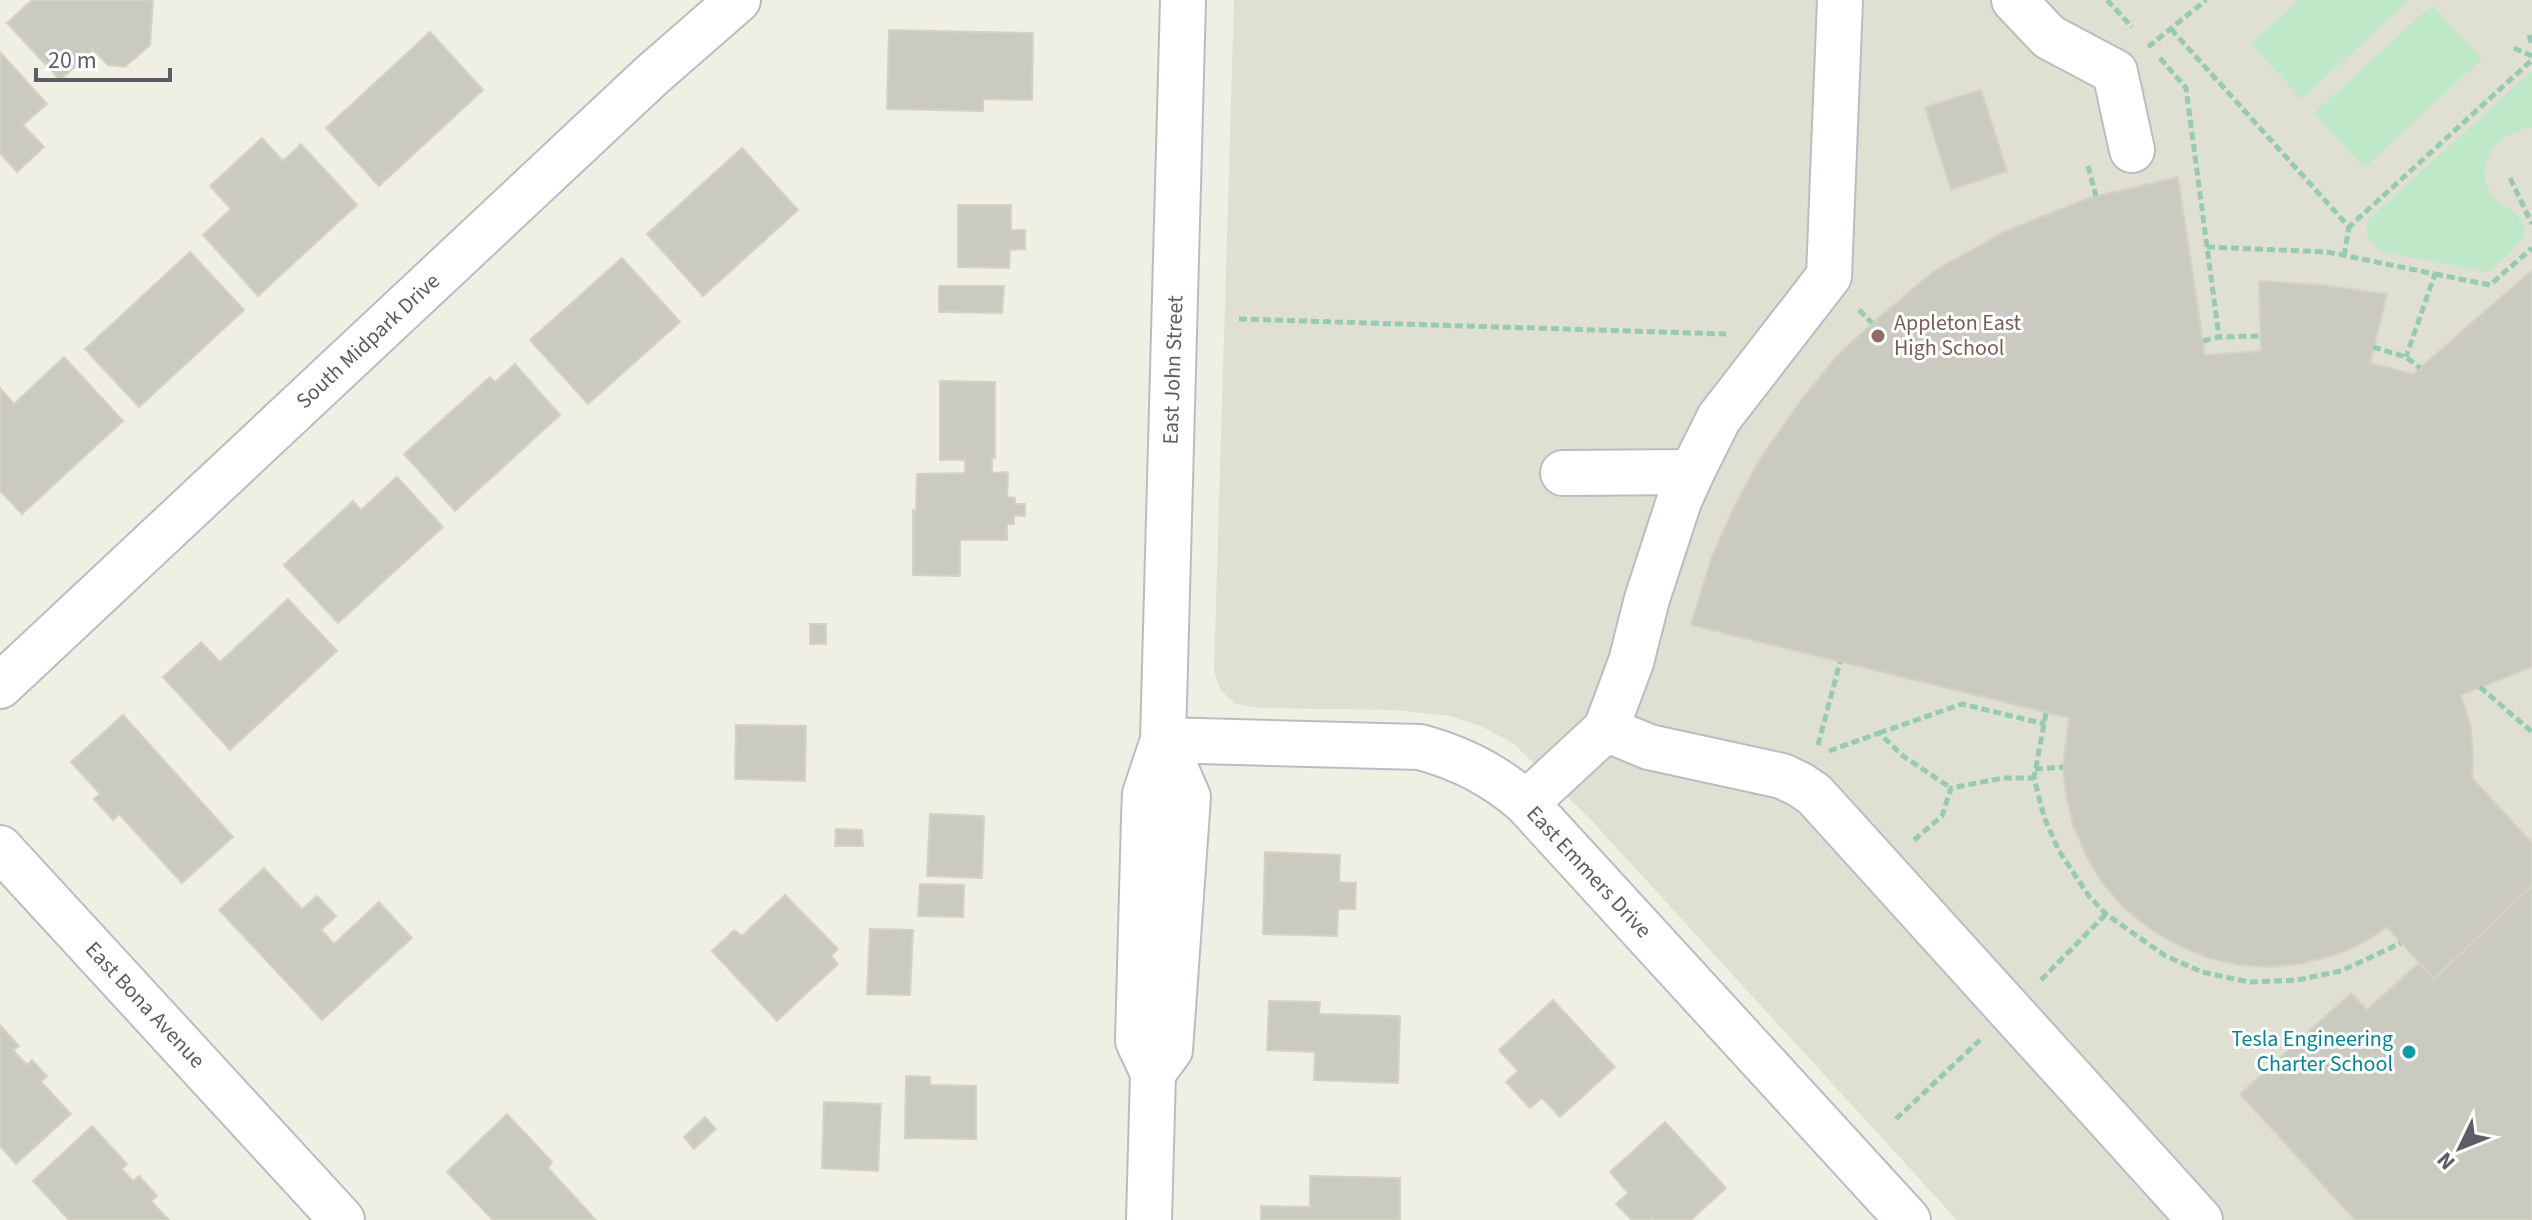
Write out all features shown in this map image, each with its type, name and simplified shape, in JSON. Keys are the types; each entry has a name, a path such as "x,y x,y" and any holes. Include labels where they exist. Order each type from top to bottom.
{"street":[{"name":"South Midpark Drive","path":"0,686 652,75 738,0"},
{"name":"East John Street","path":"1149,1220 1153,1073 1138,1041 1144,818 1145,794 1163,740 1183,0"},
{"path":"1526,803 1606,729 1631,662 1647,599 1679,501 1692,472 1719,418 1829,276 1840,0"},
{"path":"2014,0 2049,37 2115,72 2132,150"},
{"path":"1563,473 1692,472"},
{"path":"1606,729 1649,747 1782,776 1814,794 2200,1220"},
{"name":"East Emmers Drive","path":"1163,740 1420,747 1442,753 1489,774 1526,803 1908,1220"},
{"name":"East Bona Avenue","path":"0,848 342,1220"}],"path":[{"path":"2107,0 2139,34"},
{"path":"2115,72 2206,0"},
{"path":"2171,29 2349,227"},
{"path":"2529,35 2532,45"},
{"path":"2149,46 2186,88 2219,337"},
{"path":"2344,256 2349,227 2532,58 2514,48"},
{"path":"2510,178 2532,224"},
{"path":"2207,247 2327,252 2490,285 2532,248"},
{"path":"2406,357 2435,274"},
{"path":"1859,310 1872,323"},
{"path":"1239,319 1754,334 1771,348"},
{"path":"2203,341 2219,337 2261,336"},
{"path":"2373,347 2406,357 2420,368"},
{"path":"1816,749 1840,662"},
{"path":"2480,687 2532,732"},
{"path":"1826,752 1962,704 2045,724"},
{"path":"2046,713 2034,778 2044,817 2059,851 2089,896 2106,914 2164,955 2202,972 2249,982 2297,980 2341,971 2401,943"},
{"path":"1879,733 1903,756 1951,788 2003,778 2034,778"},
{"path":"2035,769 2063,767"},
{"path":"1913,841 1942,816 1951,788"}],"shaded area":[{"name":"Appleton East High School","path":"1234,0 2532,0 2532,1220 1957,1220 1591,820 1514,744 1483,727 1450,716 1394,710 1258,708 1236,704 1221,691 1214,672"}],"green space":[{"path":"2299,0 2409,0 2302,99 2251,44"},
{"path":"2432,5 2482,59 2364,168 2314,113"},
{"path":"2532,71 2532,128 2502,140 2494,148 2485,168 2485,179 2492,196 2520,217 2523,223 2525,230 2521,240 2488,272 2382,252 2367,237 2367,221"}],"building":[{"path":"32,0 153,0 150,45 125,67 108,65 93,50 60,80 7,23"},
{"path":"889,30 1033,33 1032,100 983,99 983,111 887,109"},
{"path":"430,32 483,90 379,186 326,128"},
{"path":"0,52 47,104 23,125 44,147 17,172 0,153"},
{"path":"1981,90 2007,171 1951,190 1925,107"},
{"path":"262,138 283,161 301,144 357,205 258,296 203,235 231,209 210,186"},
{"path":"742,148 798,210 703,296 647,234"},
{"path":"2178,177 2205,355 2261,351 2259,281 2322,285 2387,294 2370,363 2413,374 2532,270 2532,667 2461,695 2471,728 2472,778 2532,843 2532,886 2434,979 2387,927 2363,943 2335,955 2272,967 2239,965 2208,958 2178,945 2150,929 2124,908 2100,880 2087,857 2073,825 2066,795 2063,767 2069,718 1691,625 1712,556 1760,459 1836,357 1877,319 1934,271 2006,231 2089,198"},
{"path":"958,205 1011,205 1011,230 1025,230 1025,249 1010,250 1009,268 958,267"},
{"path":"190,252 244,310 139,407 85,349"},
{"path":"622,258 680,322 588,404 530,340"},
{"path":"939,286 1004,286 1002,313 939,312"},
{"path":"64,357 123,421 22,514 0,491 0,388 14,404"},
{"path":"515,364 560,415 455,511 404,454 490,377 495,382"},
{"path":"940,381 995,382 995,458 992,458 992,473 1008,472 1007,497 1015,498 1015,504 1025,504 1025,516 1014,515 1014,524 1007,524 1007,540 960,540 960,576 913,575 913,510 916,510 917,474 965,473 965,460 940,460"},
{"path":"397,477 443,527 338,623 284,565 353,501 361,510"},
{"path":"288,599 337,651 230,750 163,677 201,642 220,662"},
{"path":"810,624 826,624 826,644 810,644"},
{"path":"123,715 233,837 182,883 119,814 113,820 94,799 100,794 71,762"},
{"path":"736,725 806,726 805,781 735,779"},
{"path":"930,814 984,816 982,878 927,876"},
{"path":"836,829 862,830 863,846 835,846"},
{"path":"1265,852 1340,855 1339,882 1356,883 1355,909 1338,909 1337,936 1263,934"},
{"path":"264,868 302,909 317,896 336,916 321,930 334,944 379,902 412,938 322,1020 219,910"},
{"path":"920,884 964,885 963,917 918,916"},
{"name":"Tesla Engineering Charter School","path":"2532,886 2532,1220 2355,1220 2240,1094 2351,993 2367,1010 2419,963 2434,979"},
{"path":"785,895 838,949 831,956 838,964 777,1021 712,951 734,930 742,936"},
{"path":"870,929 913,930 910,995 867,994"},
{"path":"1553,1000 1615,1067 1560,1117 1542,1098 1530,1108 1506,1082 1518,1071 1499,1050"},
{"path":"1269,1001 1320,1002 1319,1014 1400,1016 1398,1083 1314,1080 1315,1052 1267,1050"},
{"path":"0,1025 19,1046 13,1050 27,1065 32,1060 47,1076 41,1082 71,1114 16,1164 0,1146"},
{"path":"906,1076 930,1077 930,1085 976,1086 976,1139 905,1138"},
{"path":"824,1102 881,1104 878,1171 822,1168"},
{"path":"507,1114 552,1162 548,1168 596,1220 493,1220 447,1172"},
{"path":"705,1117 716,1129 694,1149 684,1137"},
{"path":"1665,1122 1726,1188 1691,1220 1632,1220 1616,1204 1628,1193 1610,1172"},
{"path":"92,1126 127,1164 122,1169 133,1181 139,1176 157,1196 151,1201 169,1220 69,1220 33,1181"},
{"path":"1310,1176 1400,1178 1400,1220 1261,1220 1261,1206 1310,1207"}],"place":[{"name":"Appleton East High School","path":"1878,336"},
{"name":"Tesla Engineering Charter School","path":"2409,1052"}]}
